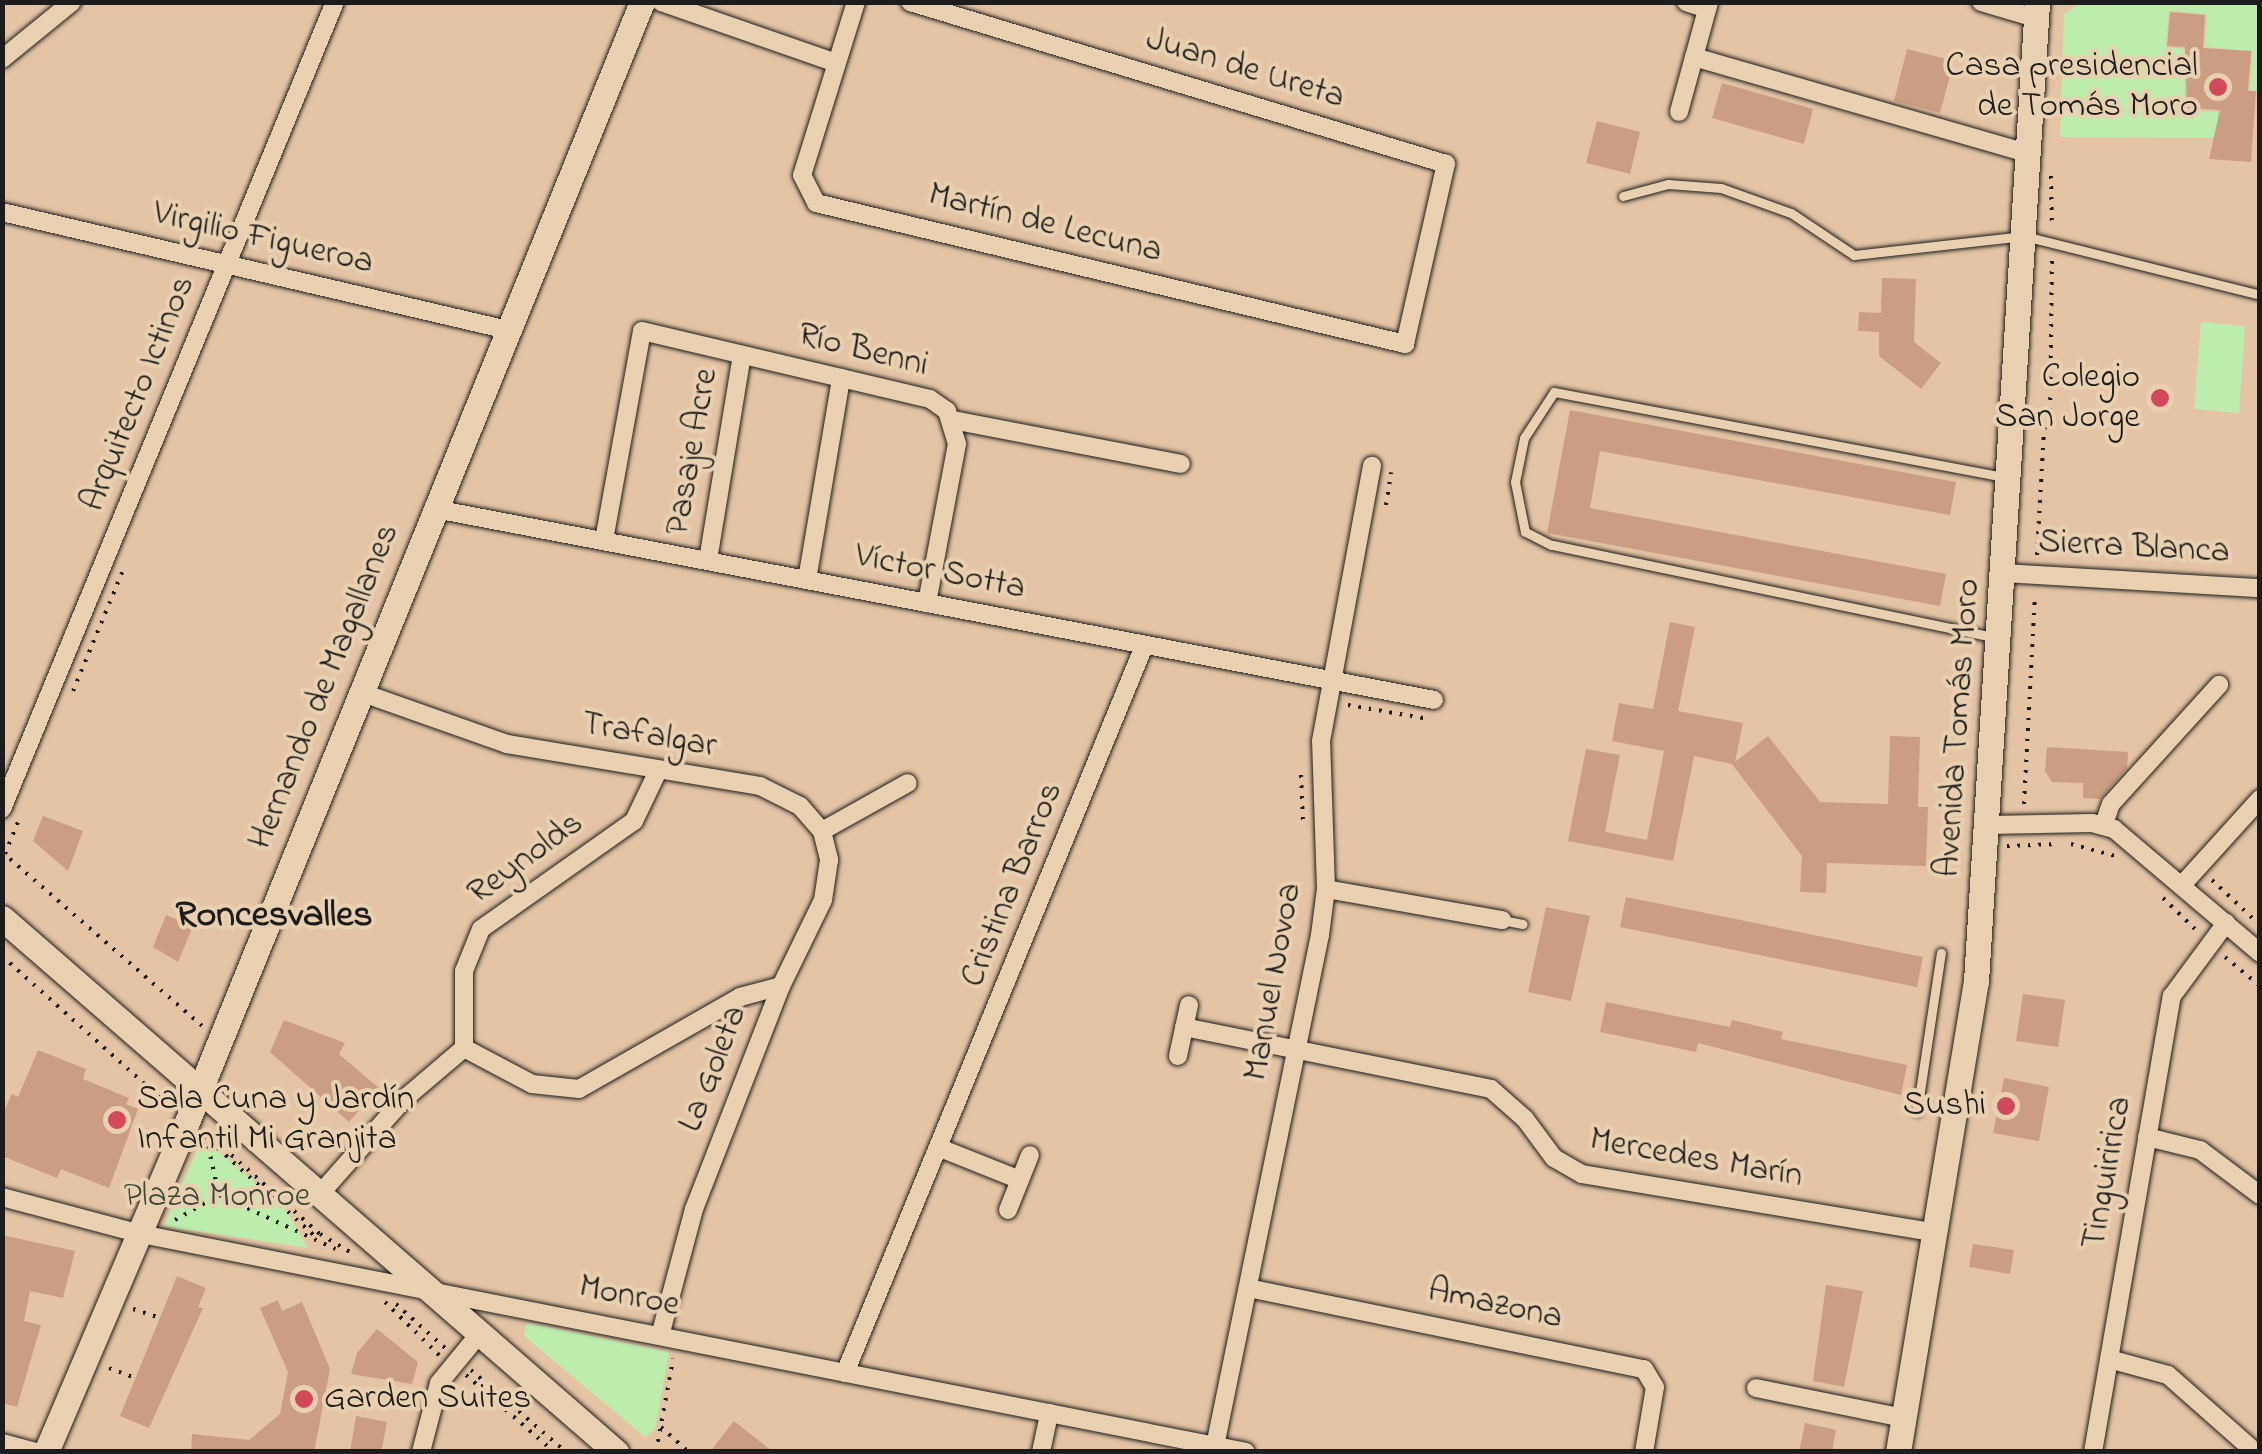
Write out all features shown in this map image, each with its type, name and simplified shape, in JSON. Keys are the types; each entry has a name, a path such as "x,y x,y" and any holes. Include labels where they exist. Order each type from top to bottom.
{"main road":[{"name":"Hernando de Magallanes","path":"46,1452 200,1132 208,1098 360,692 642,2"},
{"name":"Avenida Tomás Moro","path":"1898,1452 1976,981 1989,826 2036,10"},
{"path":"2,918 616,1452"}],"street":[{"name":"Arquitecto Ictinos","path":"2,810 335,2"},
{"path":"662,2 833,62 856,2"},
{"name":"Juan de Ureta","path":"910,2 1446,164 1405,344"},
{"path":"1679,112 1708,6 1686,2"},
{"path":"1981,2 2036,10"},
{"path":"2,59 71,3"},
{"path":"1694,57 2026,153"},
{"name":"Martín de Lecuna","path":"833,62 802,174 804,190 816,202 1405,344"},
{"name":"Virgilio Figueroa","path":"2,212 508,330"},
{"name":"Río Benni","path":"604,540 642,331 930,399 953,420 1180,464"},
{"name":"Pasaje Acre","path":"708,560 742,355"},
{"path":"807,580 841,378"},
{"path":"927,603 957,444 953,420"},
{"name":"Manuel Novoa","path":"1216,1446 1297,1052 1326,889 1318,780 1331,681 1372,466"},
{"name":"Víctor Sotta","path":"435,509 1434,700"},
{"name":"Sierra Blanca","path":"2004,573 2260,588"},
{"name":"Cristina Barros","path":"844,1373 1144,646"},
{"path":"2104,824 2112,804 2219,685"},
{"name":"Trafalgar","path":"360,692 507,744 774,790 822,831"},
{"name":"Reynolds","path":"464,1048 464,971 480,929 634,822 658,771"},
{"path":"822,831 908,783"},
{"path":"2182,885 2260,799"},
{"path":"1989,826 2104,824 2148,852 2260,953"},
{"name":"La Goleta","path":"669,1337 694,1208 781,986 827,888 822,831"},
{"path":"1326,889 1502,920"},
{"name":"Tinguiririca","path":"2093,1452 2172,996 2226,924"},
{"path":"320,1194 404,1100 464,1048 532,1084 578,1089 740,998 781,986"},
{"path":"1178,1056 1189,1004"},
{"name":"Mercedes Marín","path":"1184,1028 1491,1089 1525,1119 1554,1158 1582,1174 1937,1233"},
{"path":"2147,1137 2200,1150 2260,1195"},
{"path":"940,1148 1020,1180"},
{"path":"1008,1210 1030,1156"},
{"name":"Monroe","path":"2,1197 431,1290 1244,1451"},
{"name":"Amazona","path":"1248,1288 1644,1369 1655,1387 1644,1452"},
{"path":"420,1452 430,1405 454,1364 480,1333"},
{"path":"2109,1359 2168,1375 2255,1452"},
{"path":"1756,1388 1904,1418"},
{"path":"1041,1452 1048,1413"},
{"path":"2,1443 34,1452"}],"lane":[{"path":"1623,196 1668,184 1721,188 1791,213 1854,254 2024,236 2260,294"},
{"path":"2000,639 1550,545 1525,532 1516,482 1524,438 1554,392 2010,478"},
{"path":"1502,920 1523,924"},
{"path":"1917,1111 1942,953"}],"path":[{"path":"2023,824 2044,429 2050,421 2050,170"},
{"path":"2021,847 2084,846 2128,864"},
{"path":"2,852 202,1026"},
{"path":"2198,867 2260,924"},
{"path":"2156,890 2260,986"},
{"path":"2,956 368,1276 454,1364 566,1452"},
{"path":"208,1098 200,1132 219,1195 342,1252"},
{"path":"200,1132 302,1227 342,1252 454,1364 554,1452"},
{"path":"152,1231 219,1195"},
{"path":"130,1308 157,1317"},
{"path":"656,1452 669,1337"},
{"path":"109,1368 132,1377"},
{"path":"661,1428 689,1452"}],"green space":[{"path":"2081,3 2259,3 2259,92 2250,90 2252,51 2205,47 2207,14 2169,11 2166,47 2184,49 2185,110 2218,112 2217,138 2060,137 2064,14"},
{"path":"2201,322 2245,326 2239,413 2194,409"},
{"name":"Plaza Monroe","path":"210,1144 285,1208 308,1248 164,1226 197,1150"},
{"path":"527,1323 669,1352 655,1429 645,1437 524,1336"}],"building":[{"name":"Casa presidencial de Tomás Moro","path":"2170,12 2205,15 2203,48 2251,51 2248,91 2256,91 2251,162 2209,159 2220,110 2187,108 2185,47 2167,46"},
{"path":"1907,49 1954,61 1940,113 1894,101"},
{"path":"1722,83 1813,109 1804,144 1712,118"},
{"path":"1597,121 1640,132 1630,174 1586,163"},
{"path":"1882,278 1916,279 1914,342 1941,363 1921,389 1879,356 1879,332 1858,331 1859,312 1881,313"},
{"path":"1570,410 1956,482 1950,515 1600,451 1590,508 1946,574 1940,606 1547,533"},
{"path":"1670,622 1695,627 1678,711 1743,723 1735,762 1768,736 1820,802 1888,804 1890,736 1920,737 1918,807 1928,807 1926,866 1827,863 1826,893 1800,892 1802,856 1732,764 1694,756 1673,861 1568,841 1586,749 1620,755 1605,832 1647,840 1664,751 1612,741 1619,703 1653,709"},
{"path":"2047,747 2128,752 2127,768 2100,799 2083,798 2083,783 2052,782 2045,771"},
{"path":"43,816 83,831 68,871 33,841"},
{"path":"1626,897 1923,957 1917,987 1620,927"},
{"path":"1546,907 1590,916 1571,1001 1528,992"},
{"path":"166,915 193,926 178,962 153,947"},
{"path":"2023,994 2065,1000 2058,1047 2016,1041"},
{"path":"1606,1002 1730,1027 1732,1020 1783,1032 1781,1039 1907,1065 1901,1095 1698,1043 1696,1052 1600,1032"},
{"path":"284,1020 345,1043 339,1054 379,1088 349,1122 270,1052"},
{"path":"38,1050 86,1069 83,1079 129,1098 126,1104 138,1109 109,1188 61,1169 57,1178 2,1156 2,1115 12,1094 18,1097"},
{"path":"2004,1078 2049,1087 2039,1141 1993,1133"},
{"path":"2,1235 75,1251 63,1298 30,1291 24,1321 41,1325 17,1407 2,1403"},
{"path":"1973,1244 2014,1250 2010,1274 1969,1267"},
{"path":"177,1276 206,1288 198,1307 203,1308 149,1428 120,1416"},
{"path":"1826,1285 1863,1291 1844,1387 1813,1381"},
{"name":"Garden Suites","path":"278,1300 282,1311 302,1302 330,1369 314,1452 191,1452 192,1434 249,1440 280,1414 288,1372 260,1308"},
{"path":"377,1329 418,1362 412,1384 351,1374 357,1353"},
{"path":"356,1416 387,1422 381,1452 350,1452"},
{"path":"734,1421 773,1452 710,1452"},
{"path":"1805,1423 1836,1430 1832,1452 1799,1452"}],"place":[{"name":"Casa presidencial de Tomás Moro","path":"2218,87"},
{"name":"Colegio San Jorge","path":"2160,398"},
{"name":"Sushi","path":"2006,1106"},
{"name":"Sala Cuna y Jardín Infantil Mi Granjita","path":"117,1120"},
{"name":"Garden Suites","path":"304,1399"}],"district":[{"name":"Roncesvalles","path":"274,917"}]}
